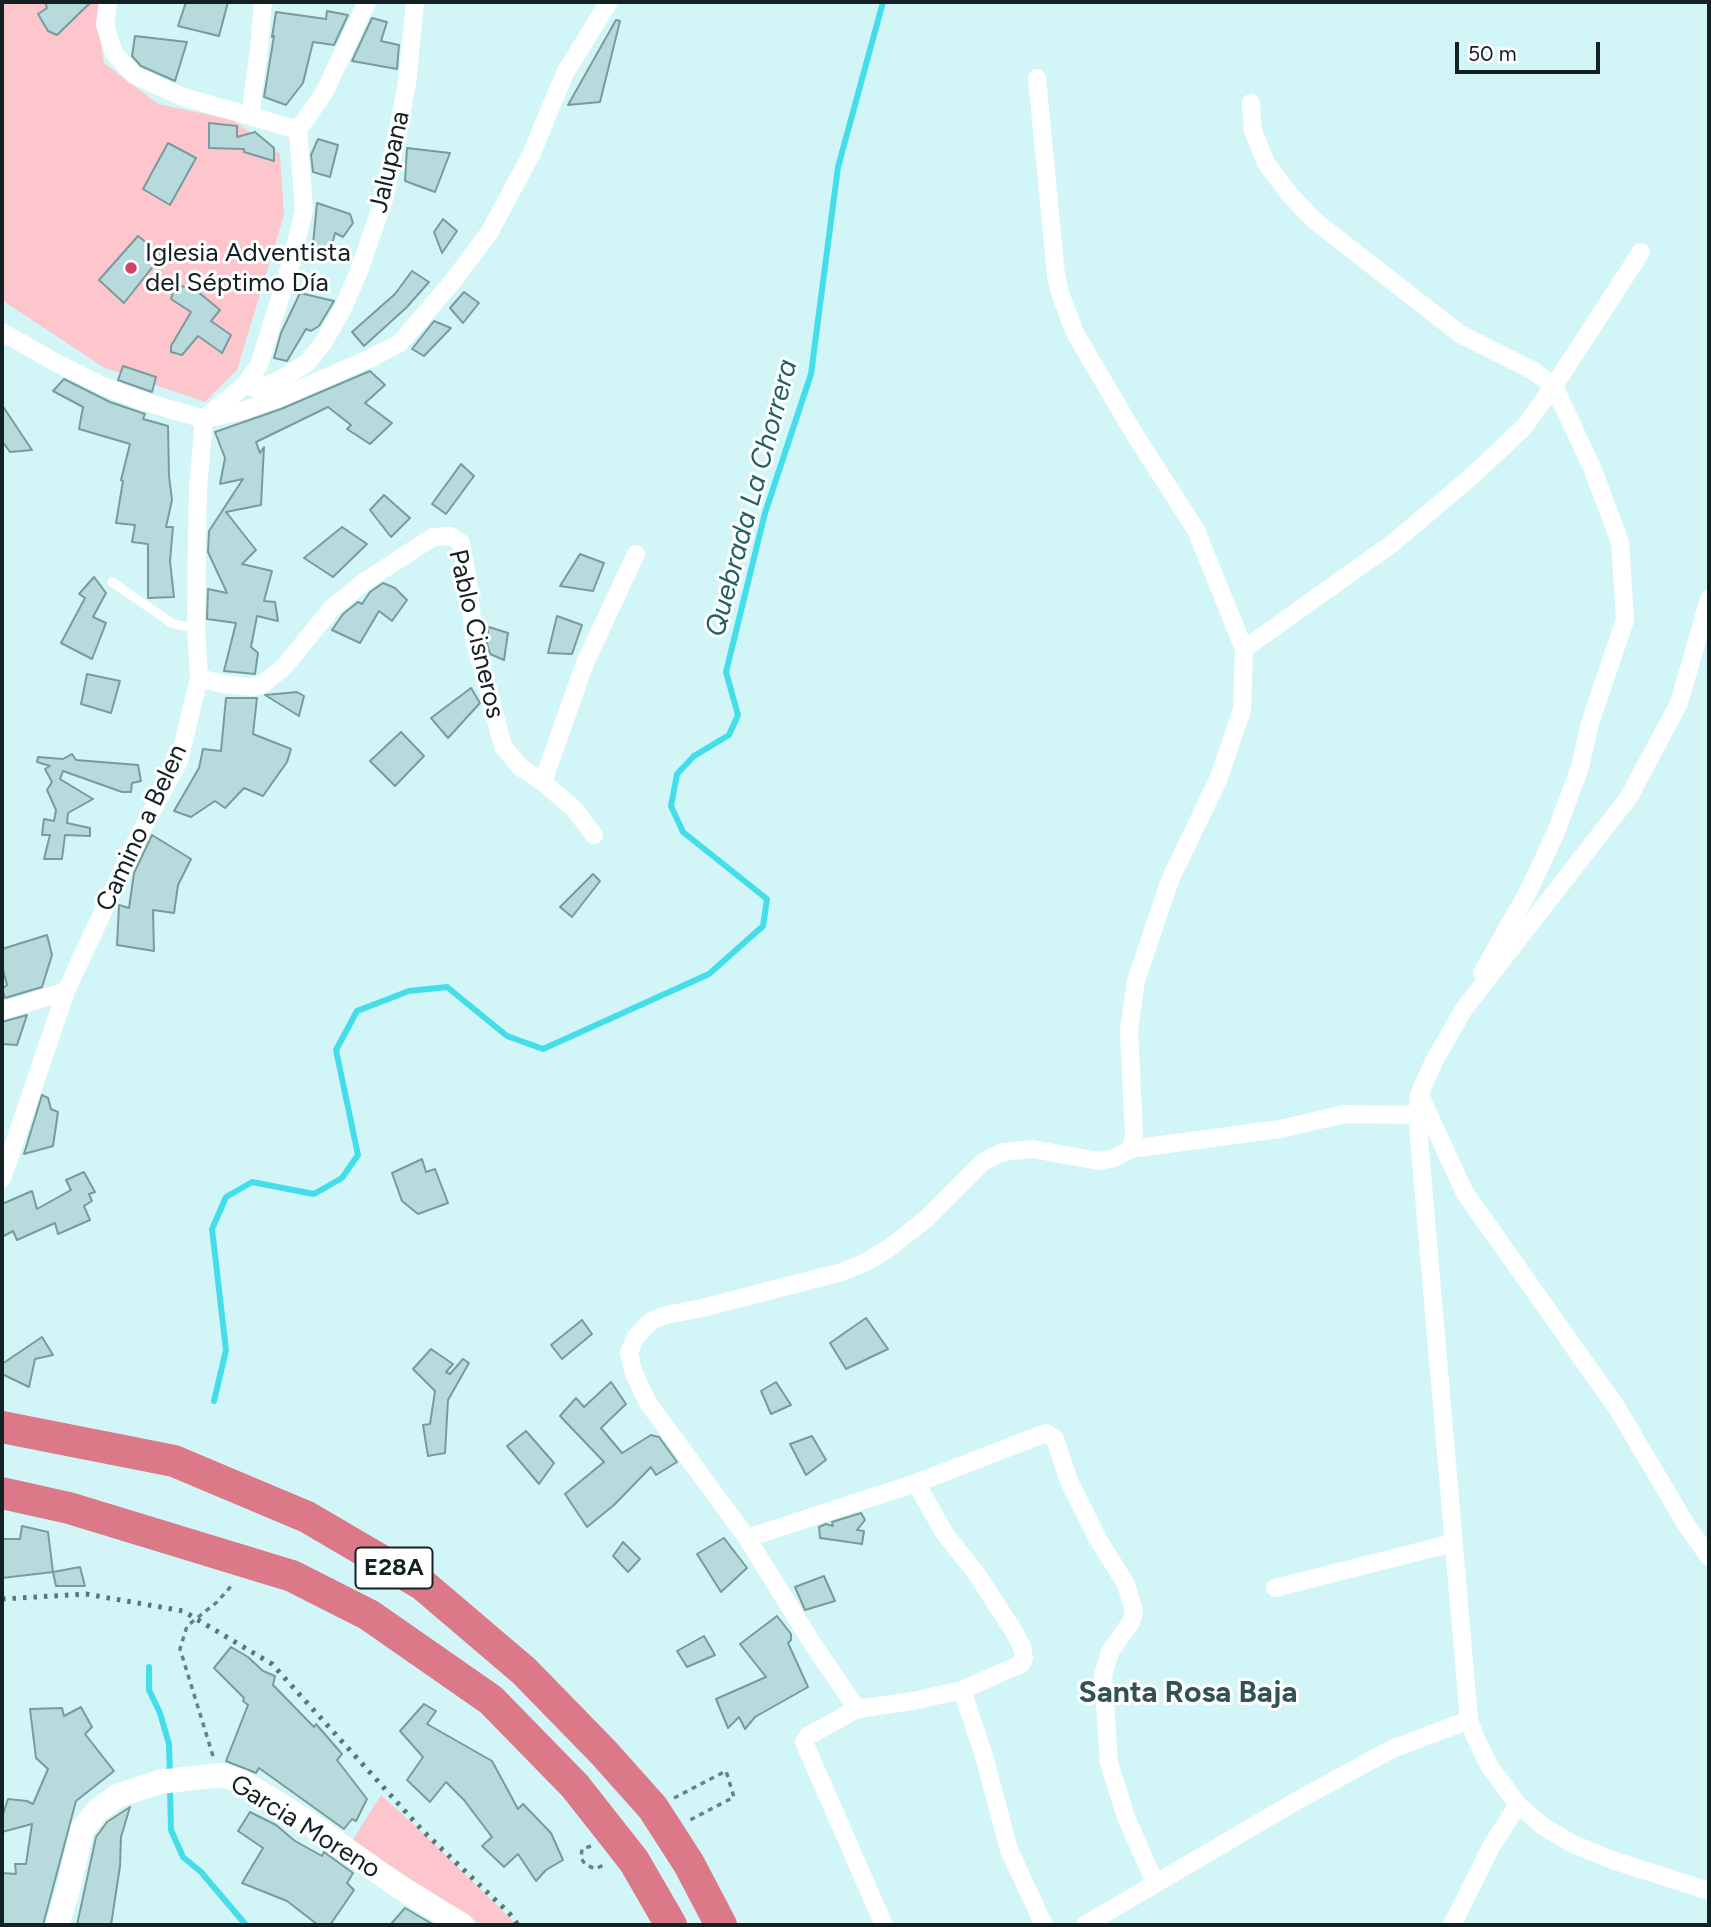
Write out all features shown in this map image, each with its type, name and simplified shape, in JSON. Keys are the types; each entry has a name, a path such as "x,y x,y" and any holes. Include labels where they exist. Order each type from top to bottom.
{"highway":[{"name":"E28A","path":"2,1427 174,1461 307,1517 424,1585 524,1671 653,1808 689,1864 721,1925"},
{"name":"E28A","path":"2,1493 69,1508 292,1576 369,1615 491,1700 575,1786 634,1861 671,1925"}],"street":[{"path":"108,2 105,25 114,53 134,75 183,97 298,130"},
{"path":"250,116 262,2"},
{"path":"204,419 244,385 259,365 291,263 304,210 298,130 324,93 367,2"},
{"name":"Jalupana","path":"244,385 255,388 276,382 307,363 323,343 354,283 385,196 407,83 415,2"},
{"path":"2,331 103,386 142,401 204,419 242,411 277,399 371,358 400,342 453,281 489,233 531,155 565,73 609,2"},
{"path":"1037,78 1060,293 1075,333 1135,435 1196,530 1244,649 1242,710 1218,780 1170,880 1136,981 1129,1030 1134,1136 1131,1149"},
{"path":"1251,103 1254,131 1266,163 1290,195 1315,221 1460,334 1532,370 1554,386 1580,440 1620,542 1625,620 1590,723 1580,767 1556,832 1528,892 1434,1061 1419,1095 1417,1115 1469,1720 1488,1764 1518,1805 1544,1827 1573,1844 1615,1861 1709,1891"},
{"path":"1244,649 1393,543 1524,427 1642,252"},
{"name":"Camino a Belen","path":"2,1179 66,991 138,837 179,761 199,678 196,628 198,488 204,419"},
{"name":"Pablo Cisneros","path":"199,678 253,687 263,684 284,667 332,608 364,582 433,537 451,536 461,544 474,638 487,696 503,746 520,766 575,810 594,835"},
{"path":"543,782 585,663 636,554"},
{"path":"1464,1009 1629,797 1679,703 1709,599"},
{"path":"2,1011 66,991"},
{"path":"1419,1095 1465,1193 1617,1408 1709,1557"},
{"path":"857,1709 812,1643 747,1538 648,1403 633,1371 629,1352 636,1337 651,1321 842,1272 868,1261 926,1219 982,1162 1003,1152 1032,1149 1099,1161 1115,1158 1131,1149 1280,1129 1345,1114 1417,1115"},
{"path":"747,1538 916,1483 1046,1433 1055,1438 1069,1481 1099,1541 1126,1584 1134,1612 1131,1622 1110,1652 1103,1675 1109,1763 1126,1817 1155,1883"},
{"path":"884,1925 804,1742 807,1736 857,1709 962,1690 1021,1664 1024,1658 1022,1647 976,1573 945,1534 916,1483"},
{"path":"1275,1588 1453,1543"},
{"path":"962,1690 984,1756 1009,1850 1044,1925"},
{"path":"1085,1925 1298,1800 1392,1749 1469,1720"},
{"name":"Garcia Moreno","path":"57,1925 82,1830 97,1811 117,1796 159,1782 208,1776 241,1781 462,1925"},
{"path":"1452,1925 1492,1845 1518,1805"}],"lane":[{"path":"112,582 173,624 196,628"}],"path":[{"path":"208,1776 213,1754 202,1726 197,1699 184,1669 180,1649 187,1626 217,1602 235,1581 240,1560"},
{"path":"653,1808 726,1771 734,1797"},
{"path":"582,1849 581,1858 595,1870"}],"shaded area":[{"path":"2,2 103,2 99,30 104,63 158,104 233,120 280,154 284,215 237,370 205,402 103,367 2,300"},
{"path":"381,1795 517,1925 482,1925 352,1841"}],"building":[{"path":"45,2 91,2 57,35 48,31 38,14 47,8"},
{"path":"186,2 228,2 219,36 178,26"},
{"path":"327,11 348,15 334,45 313,42 303,83 286,105 264,97 276,12 326,19"},
{"path":"372,18 387,22 381,41 399,45 397,69 352,61"},
{"path":"616,20 620,21 600,102 568,105"},
{"path":"135,36 187,42 175,81 141,66 132,56"},
{"path":"209,123 237,126 237,137 255,132 274,148 274,161 244,152 244,149 209,148"},
{"path":"318,139 338,145 330,177 313,172 311,155"},
{"path":"168,143 196,158 170,205 143,189"},
{"path":"407,148 450,153 435,192 405,181"},
{"path":"317,203 350,214 353,223 343,237 335,233 329,257 312,254"},
{"path":"443,219 457,231 442,253 434,232"},
{"name":"Iglesia Adventista del Séptimo Día","path":"138,236 162,255 124,303 99,280"},
{"path":"412,271 429,282 406,308 364,346 352,332 395,294"},
{"path":"176,284 197,291 220,310 211,321 231,335 222,353 198,336 182,355 171,352 171,346 191,312 171,299"},
{"path":"464,292 479,303 463,323 450,308"},
{"path":"300,293 334,301 319,326 311,331 306,329 287,361 274,358 281,333"},
{"path":"434,321 451,328 424,356 412,349"},
{"path":"123,366 156,377 152,392 118,380"},
{"path":"370,371 385,385 365,403 392,423 370,444 347,429 351,425 328,407 256,442 260,453 264,447 261,505 226,512 256,550 242,564 272,571 264,601 275,602 278,621 257,616 251,647 258,653 255,674 224,671 236,623 207,619 208,589 227,593 208,552 209,531 243,479 220,484 225,458 215,432 281,409"},
{"path":"64,379 110,402 145,414 143,419 168,426 172,500 166,527 173,527 170,561 174,597 148,598 148,544 132,542 135,525 116,523 123,481 121,480 130,444 79,429 83,407 53,391"},
{"path":"2,405 32,450 10,452 2,441"},
{"path":"461,464 474,476 446,514 432,504"},
{"path":"384,495 410,518 391,537 370,510"},
{"path":"342,527 367,544 333,577 304,558"},
{"path":"580,554 604,563 593,591 560,586"},
{"path":"94,577 106,593 93,617 106,623 92,659 61,643 85,598 79,594"},
{"path":"383,583 395,588 407,600 392,621 379,611 360,643 332,630 343,614 358,602 362,604 370,592"},
{"path":"557,616 582,625 572,654 548,653"},
{"path":"489,627 508,633 504,660 490,654 486,640"},
{"path":"87,674 120,681 111,713 81,704"},
{"path":"471,688 480,703 448,738 431,718"},
{"path":"297,692 304,696 299,716 265,695"},
{"path":"226,698 257,698 253,734 291,749 287,762 263,796 244,788 225,808 215,801 191,817 174,811 199,768 203,749 221,751"},
{"path":"401,732 424,756 395,786 370,761"},
{"path":"72,754 76,760 138,765 141,781 132,783 131,792 122,792 63,771 60,779 93,799 68,813 67,823 90,828 90,836 65,835 62,859 44,859 50,835 42,835 44,819 54,821 56,810 47,790 52,782 45,769 50,766 37,762 38,757 63,759"},
{"path":"152,835 191,859 178,885 174,913 153,910 154,951 117,945 119,905 129,908 134,873"},
{"path":"593,874 600,881 572,917 560,907"},
{"path":"47,935 52,955 42,987 5,998 2,989 7,985 2,966 2,949"},
{"path":"27,1015 17,1045 2,1044 2,1022"},
{"path":"42,1095 48,1098 51,1109 58,1112 53,1146 24,1154"},
{"path":"422,1159 426,1172 435,1169 448,1203 418,1214 402,1201 392,1173"},
{"path":"84,1172 95,1192 89,1194 92,1201 84,1206 90,1220 58,1234 55,1223 17,1240 13,1231 2,1237 2,1204 32,1191 37,1209 71,1190 66,1180"},
{"path":"866,1318 888,1349 846,1369 830,1343"},
{"path":"582,1320 592,1334 562,1359 551,1345"},
{"path":"42,1337 53,1355 35,1359 29,1387 2,1374 2,1364"},
{"path":"431,1349 453,1364 446,1372 450,1374 463,1359 469,1363 448,1400 445,1453 428,1456 423,1425 430,1424 435,1391 413,1369"},
{"path":"611,1382 626,1404 601,1428 622,1453 651,1435 659,1437 677,1462 656,1475 651,1467 614,1505 587,1527 565,1494 604,1462 560,1416 576,1398 584,1407"},
{"path":"776,1382 791,1405 771,1414 761,1391"},
{"path":"526,1431 554,1463 539,1484 507,1446"},
{"path":"812,1436 826,1460 806,1475 790,1444"},
{"path":"861,1513 865,1520 857,1530 864,1531 862,1544 820,1538 819,1527 826,1524 833,1526 832,1522"},
{"path":"22,1526 48,1532 53,1572 2,1578 2,1539 20,1539"},
{"path":"724,1538 747,1568 721,1592 697,1554"},
{"path":"623,1542 640,1559 628,1572 613,1556"},
{"path":"80,1567 85,1586 56,1586 53,1572"},
{"path":"824,1576 835,1601 805,1610 795,1587"},
{"path":"777,1616 791,1634 788,1643 808,1687 755,1717 745,1729 739,1717 728,1728 716,1699 766,1677 740,1644"},
{"path":"704,1636 715,1655 687,1667 677,1651"},
{"path":"231,1647 248,1657 263,1671 275,1676 273,1685 314,1727 316,1724 342,1754 337,1760 367,1799 356,1821 352,1819 344,1829 259,1768 256,1773 226,1761 248,1705 214,1668"},
{"path":"424,1704 436,1711 427,1724 492,1761 518,1809 523,1804 551,1833 563,1860 546,1870 536,1881 518,1854 504,1867 482,1846 492,1837 464,1800 446,1782 430,1802 407,1780 423,1757 400,1731"},
{"path":"81,1707 92,1727 85,1734 114,1771 76,1801 43,1925 2,1925 2,1873 16,1874 15,1864 26,1864 32,1824 2,1832 2,1817 8,1799 33,1804 48,1769 36,1758 30,1709 62,1708 64,1716"},
{"path":"130,1807 121,1837 120,1866 111,1925 77,1925 96,1837 107,1822"},
{"path":"250,1812 276,1825 295,1841 322,1856 324,1852 353,1873 347,1883 354,1890 330,1925 318,1925 287,1901 242,1883 263,1848 238,1831"},
{"path":"405,1908 434,1925 390,1925"}],"waterway":[{"name":"Quebrada La Chorrera","path":"214,1401 226,1350 212,1229 226,1197 252,1182 314,1194 342,1178 358,1155 336,1050 357,1011 409,991 447,987 507,1036 543,1049 709,974 763,926 767,899 683,832 671,806 677,774 694,756 729,735 738,715 726,672 765,513 811,374 838,167 883,2"},
{"name":"Quebrada La Chorrera","path":"149,1667 149,1690 160,1713 169,1744 170,1777"},
{"name":"Quebrada La Chorrera","path":"170,1788 171,1830 183,1857 201,1872 246,1925"}],"railway":[{"path":"2,1599 86,1594 183,1611 272,1664 423,1831 509,1913 518,1925"}],"place":[{"name":"Iglesia Adventista del Séptimo Día","path":"131,268"}],"district":[{"name":"Santa Rosa Baja","path":"1188,1693"}]}
